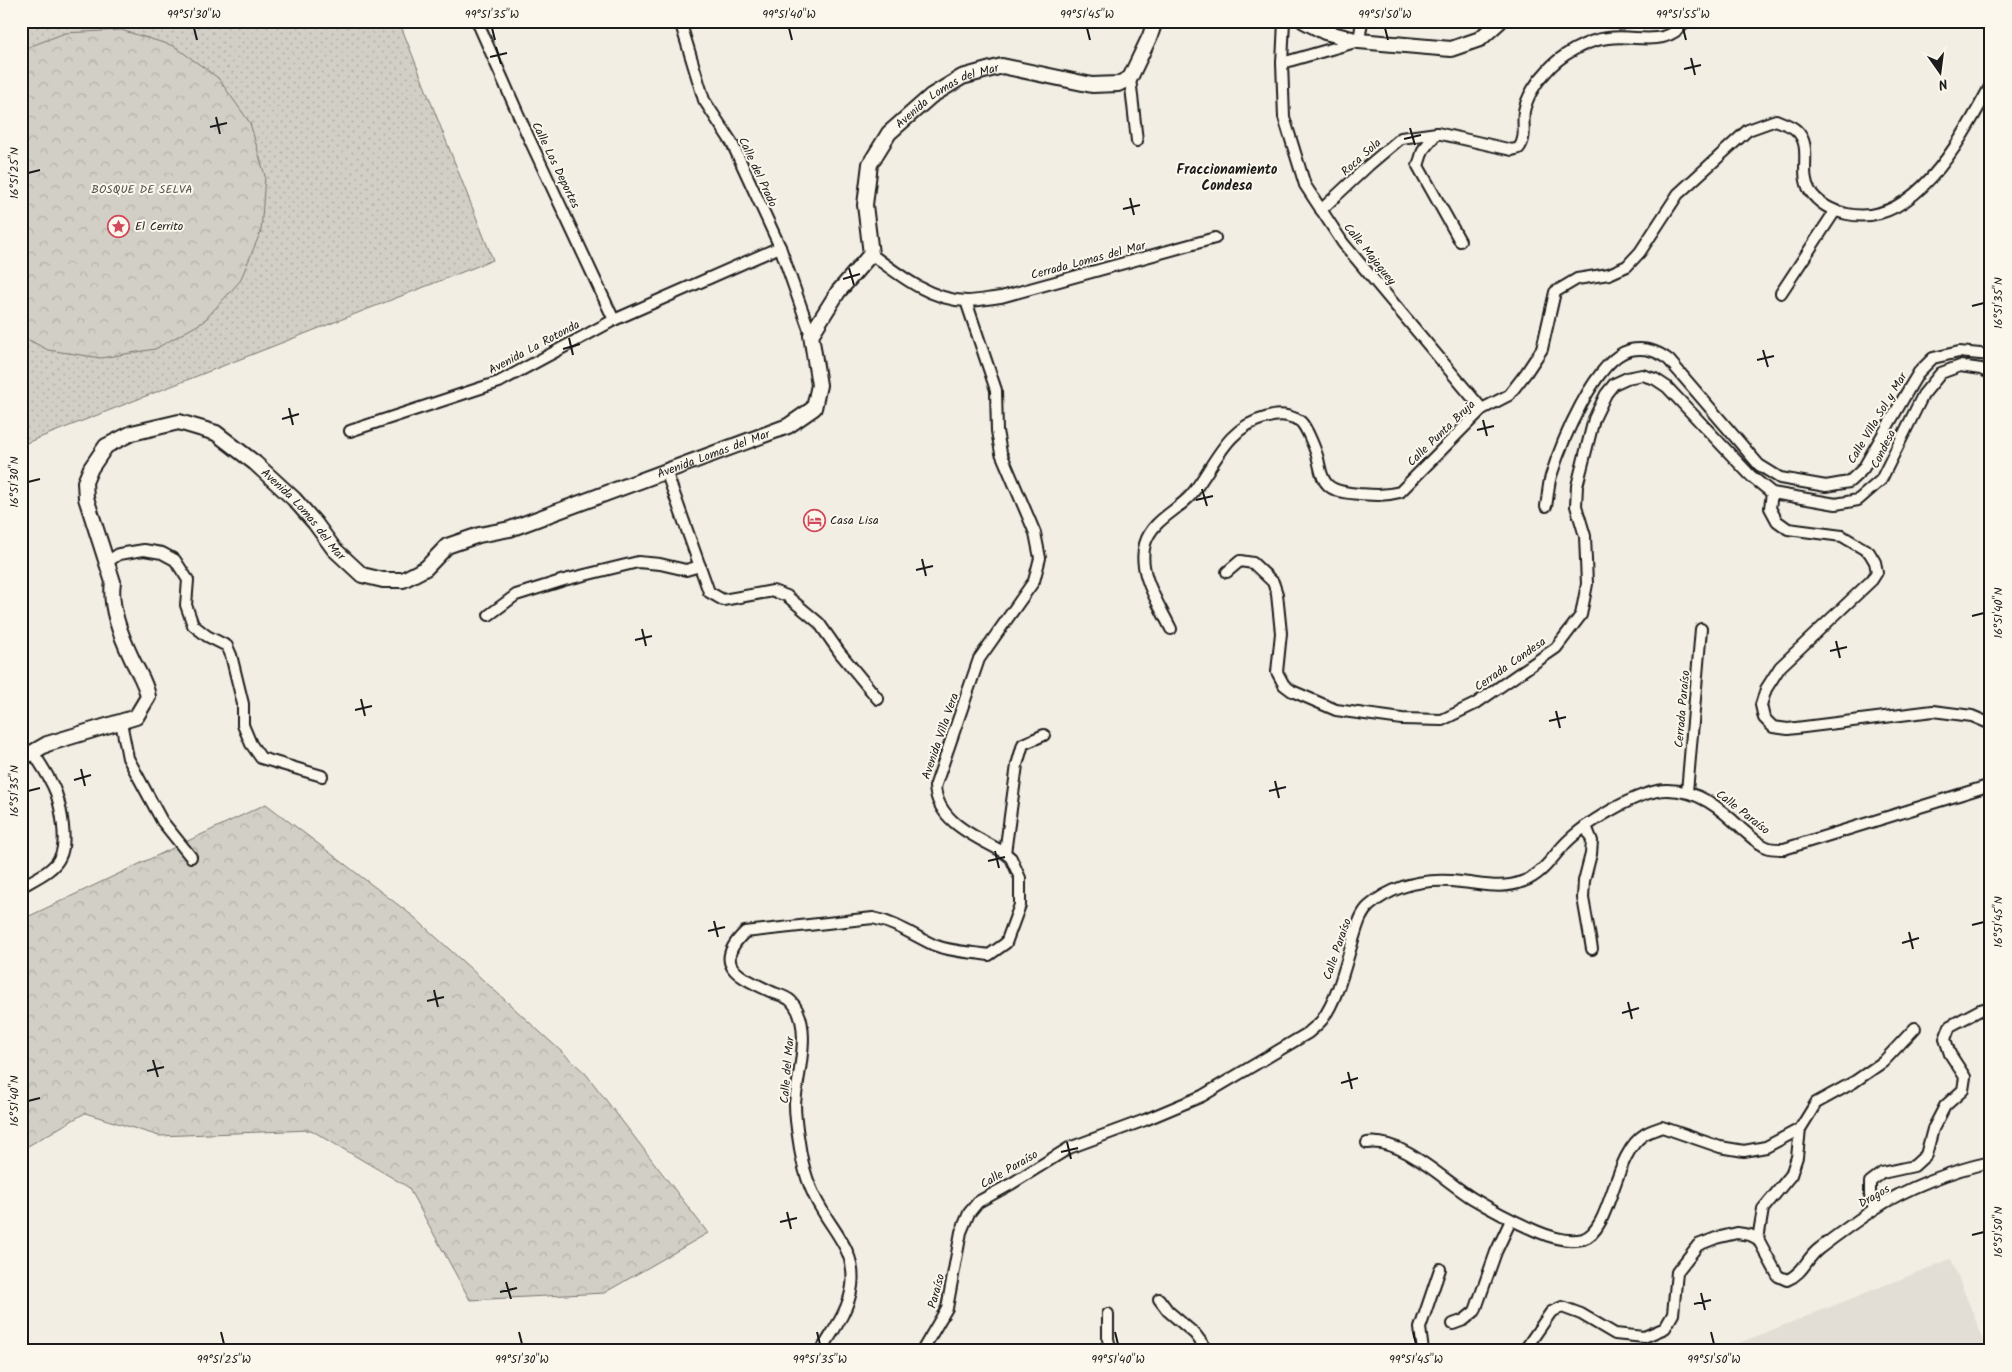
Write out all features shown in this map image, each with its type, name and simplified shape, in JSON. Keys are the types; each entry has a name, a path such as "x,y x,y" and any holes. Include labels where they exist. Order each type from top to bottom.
{"main road":[{"path":"1130,78 1155,21"},
{"path":"1304,21 1325,32 1359,41 1451,49 1480,39 1500,21"},
{"name":"Avenida Lomas del Mar","path":"871,254 866,205 870,164 889,133 931,96 962,77 1002,66 1092,86 1118,84 1130,78"},
{"path":"811,335 838,292 871,254"},
{"name":"Avenida Lomas del Mar","path":"21,760 47,744 136,717 148,697 146,686 131,658 120,629 111,593 113,582 86,498 85,482 91,468 106,446 132,433 179,422 216,434 255,463 294,499 334,549 362,575 383,580 403,580 426,568 447,546 479,535 510,529 788,426 814,408 819,385 811,335"}],"street":[{"name":"Calle Los Deportes","path":"477,21 527,134 614,320"},
{"name":"Calle del Prado","path":"680,21 704,100 732,143 780,247 811,335"},
{"name":"Calle Majaguey","path":"1284,21 1282,63 1284,117 1305,185 1343,243 1482,409"},
{"path":"1282,63 1359,41 1362,21"},
{"name":"Roca Sola","path":"1321,210 1368,165 1401,138 1437,133 1512,150 1519,148 1524,142 1524,111 1532,90 1547,70 1575,49 1592,41 1610,37 1668,37 1678,31 1686,21"},
{"path":"1130,78 1137,141"},
{"name":"Calle Punta Bruja","path":"1171,629 1148,580 1144,560 1145,544 1154,526 1191,495 1228,440 1242,426 1256,420 1279,415 1289,416 1301,422 1316,449 1323,478 1327,485 1334,489 1354,494 1384,496 1400,492 1482,409 1509,395 1542,350 1554,292 1577,279 1609,274 1627,266 1640,252 1678,194 1748,130 1776,120 1795,128 1804,138 1806,146 1804,177 1809,190 1819,202 1835,211 1853,215 1872,214 1892,209 1912,196 1948,159 1991,85"},
{"path":"1437,133 1423,150 1418,166 1460,241"},
{"path":"1780,293 1835,211"},
{"name":"Cerrada Lomas del Mar","path":"871,254 901,277 938,296 966,301 1001,297 1215,238"},
{"name":"Avenida La Rotonda","path":"350,431 499,382 614,320 780,247"},
{"name":"Avenida Villa Vera","path":"966,301 996,390 997,431 1001,453 1035,534 1040,558 1034,582 979,659 935,787 936,799 958,827 1005,852"},
{"name":"Calle Villa Sol y Mar","path":"1546,506 1550,478 1568,430 1590,388 1612,360 1628,350 1644,349 1658,352 1669,360 1760,465 1780,478 1826,486 1849,482 1863,469 1910,387 1933,358 1959,352 1991,355"},
{"name":"Condesa","path":"1772,494 1836,504 1858,500 1881,480 1923,395 1941,373 1960,366 1982,369 1991,374"},
{"name":"Cerrada Condesa","path":"1227,572 1240,561 1253,563 1273,582 1277,594 1281,633 1277,672 1284,685 1292,691 1336,710 1402,719 1442,720 1475,704 1556,648 1581,615 1587,584 1584,536 1576,506 1577,486 1594,419 1606,394 1614,384 1627,378 1642,375 1655,378 1667,387 1751,476 1772,494"},
{"path":"666,471 709,592 722,600 773,591 786,596 820,623 840,653 878,699"},
{"path":"1772,494 1770,508 1777,521 1788,529 1842,536 1869,552 1876,562 1877,572 1872,580 1780,667 1766,689 1761,705 1764,718 1774,727 1788,729 1933,711 1972,716 1991,724"},
{"path":"107,562 119,554 144,550 162,553 175,560 188,580 186,605 193,625 207,636 227,646 243,704 243,725 251,744 261,758 322,776"},
{"path":"489,615 516,595 564,580 638,562 660,564 686,570 700,566"},
{"name":"Cerrada Paraíso","path":"1688,792 1701,629"},
{"path":"121,722 128,758 162,821 191,858"},
{"path":"1005,852 1017,765 1023,744 1044,735"},
{"path":"21,887 48,871 60,858 63,847 62,822 55,791 34,752"},
{"name":"Calle Paraíso","path":"961,1232 969,1213 978,1202 1069,1148 1146,1120 1202,1096 1308,1033 1322,1021 1329,1007 1360,920 1367,908 1388,892 1404,885 1417,882 1459,882 1498,887 1524,881 1543,870 1564,845 1586,826 1645,794 1666,790 1688,792 1706,799 1754,840 1770,848 1784,849 1991,785"},
{"path":"1586,826 1592,841 1592,854 1584,881 1583,898 1592,949"},
{"name":"Calle del Mar","path":"821,1351 845,1311 852,1287 852,1265 843,1241 822,1211 814,1195 799,1144 795,1106 802,1054 802,1027 799,1011 789,1000 746,979 732,969 729,957 733,944 745,932 858,918 873,918 889,921 936,946 989,954 1006,943 1020,905 1020,878 1011,858 1005,852"},
{"path":"1874,1209 1870,1195 1870,1182 1882,1173 1914,1166 1926,1155 1933,1129 1945,1106 1963,1090 1965,1077 1950,1054 1945,1039 1950,1026 1980,1010 1991,1007"},
{"path":"1524,1351 1551,1312 1562,1307 1581,1314 1615,1334 1644,1337 1666,1328 1673,1314 1677,1272 1698,1245 1737,1233 1750,1235 1758,1239 1763,1209 1791,1175 1797,1157 1800,1129 1816,1103 1854,1082 1883,1062 1915,1028"},
{"path":"1367,1142 1376,1141 1410,1154 1470,1197 1511,1220 1543,1234 1567,1240 1585,1238 1599,1227 1628,1152 1644,1134 1662,1127 1720,1147 1744,1151 1766,1147 1800,1129"},
{"name":"Dragos","path":"1758,1239 1778,1276 1787,1280 1797,1276 1817,1250 1874,1209 1912,1190 1968,1168 1991,1162"},
{"path":"1453,1324 1464,1320 1475,1311 1496,1252 1511,1220"},
{"name":"Paraíso","path":"922,1351 947,1308 961,1232"},
{"path":"1423,1351 1420,1328 1440,1269"},
{"path":"1159,1299 1168,1311 1195,1334 1208,1351"},
{"path":"1108,1314 1108,1339 1112,1351"}],"shaded area":[{"path":"1951,1259 1988,1351 1742,1351 1739,1343"}],"green space":[{"path":"21,21 399,21 493,260 21,445"},
{"name":"BOSQUE DE SELVA","path":"121,30 174,46 218,78 250,123 265,176 261,231 240,281 203,322 155,349 101,358 48,350 21,336 21,50 65,33"},
{"path":"266,804 414,917 586,1074 708,1233 604,1293 470,1300 408,1187 311,1130 159,1136 85,1113 21,1150 21,920"}],"place":[{"name":"El Cerrito","path":"119,226"},
{"name":"Casa Lisa","path":"814,520"}],"district":[{"name":"Fraccionamiento Condesa","path":"1227,177"}]}
